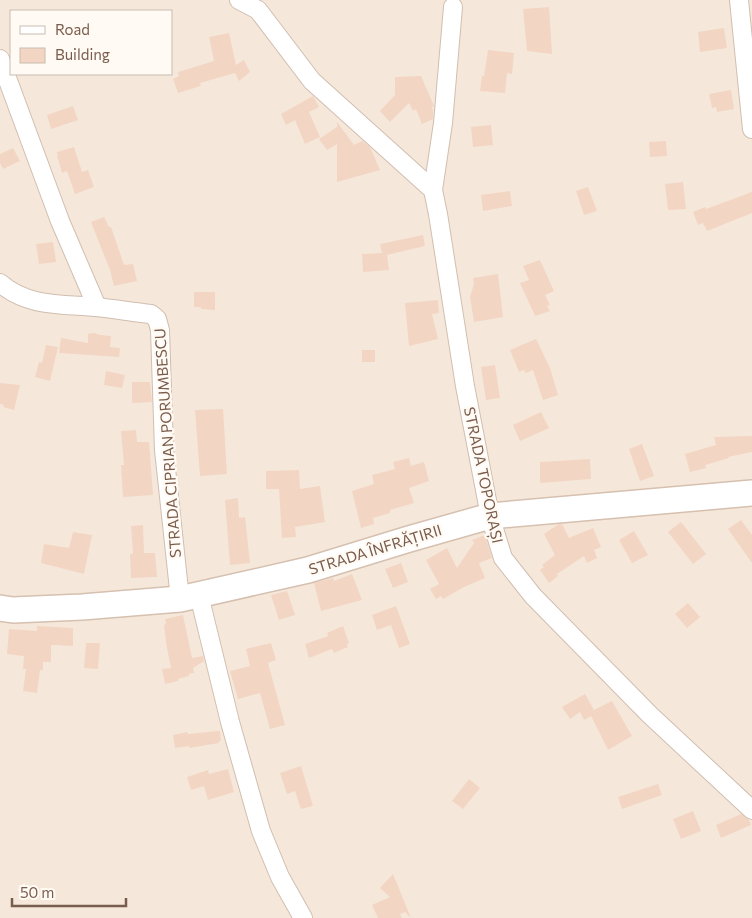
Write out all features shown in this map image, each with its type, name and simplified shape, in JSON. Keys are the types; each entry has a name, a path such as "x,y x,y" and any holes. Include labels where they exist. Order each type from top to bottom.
{"main road":[{"name":"STRADA ÎNFRĂȚIRII","path":"0,608 13,610 82,607 189,597 308,570 490,516 752,493"}],"street":[{"path":"239,0 258,10 312,81 432,190"},
{"path":"738,0 752,129"},
{"name":"STRADA TOPORAȘI","path":"453,7 443,123 432,190 438,214 465,386 490,516 503,558 533,596 650,715 752,810"},
{"path":"0,59 60,220 97,307"},
{"name":"STRADA CIPRIAN PORUMBESCU","path":"0,283 11,293 45,304 97,307 151,314 157,319 160,330 164,450 189,597 230,722 261,831 280,877 303,918"}],"shaded area":[{"path":"0,0 752,0 752,918 0,918"}],"building":[{"path":"549,7 552,54 527,51 523,9"},
{"path":"724,28 727,48 700,52 698,32"},
{"path":"229,33 236,65 244,60 250,72 239,81 235,73 200,83 201,86 178,93 173,79 179,76 178,72 214,61 209,37"},
{"path":"488,50 514,53 512,74 507,73 505,93 480,91"},
{"path":"421,76 434,106 432,107 433,119 422,124 416,109 413,111 409,103 390,122 380,111 395,95 395,77"},
{"path":"731,90 734,109 717,112 716,107 712,108 709,94"},
{"path":"313,96 319,107 309,112 320,137 305,144 295,120 286,125 281,114"},
{"path":"73,106 78,120 51,129 47,115"},
{"path":"337,122 354,145 362,141 370,147 380,170 337,182 337,144 327,150 319,139 337,127"},
{"path":"491,125 493,145 473,147 471,127"},
{"path":"666,141 667,156 650,157 649,142"},
{"path":"74,147 82,172 88,170 94,187 75,194 67,171 62,173 57,156 57,152"},
{"path":"13,148 20,161 3,169 0,163 0,154"},
{"path":"683,182 686,209 668,210 665,184"},
{"path":"588,187 597,211 584,215 576,191"},
{"path":"510,191 512,206 483,211 481,195"},
{"path":"752,192 752,213 707,231 703,223 698,225 693,212"},
{"path":"104,217 109,227 111,227 124,265 133,264 137,281 114,286 110,270 91,222"},
{"path":"423,235 425,246 387,255 389,270 363,272 362,254 382,253 380,244"},
{"path":"53,242 56,262 39,264 36,244"},
{"path":"540,260 554,291 545,295 550,305 547,306 550,311 535,316 520,283 529,280 523,266"},
{"path":"498,274 503,317 474,322 470,297 474,284 473,278"},
{"path":"194,292 215,292 215,310 194,307"},
{"path":"438,300 439,313 432,314 438,339 409,346 405,303"},
{"path":"94,333 111,336 110,347 120,348 119,357 59,353 61,338 88,343 88,334"},
{"path":"536,339 550,368 558,395 543,400 533,370 526,373 524,370 519,372 510,350"},
{"path":"46,345 58,347 50,381 35,377 39,362 42,363"},
{"path":"362,350 375,350 375,362 362,362"},
{"path":"495,365 500,398 486,400 481,367"},
{"path":"106,371 125,375 122,388 104,385"},
{"path":"132,382 150,382 152,402 132,403"},
{"path":"0,383 20,385 14,410 3,407 4,405 0,404"},
{"path":"223,409 227,474 200,476 195,410"},
{"path":"541,412 549,428 520,441 513,425"},
{"path":"136,430 137,442 149,442 153,495 123,497 121,465 124,465 121,431"},
{"path":"752,436 752,452 728,457 705,465 706,468 690,472 685,454 716,445 714,437"},
{"path":"642,444 654,476 640,481 629,449"},
{"path":"409,458 411,466 424,462 429,481 409,488 414,503 390,510 390,513 373,518 374,524 361,528 352,491 374,484 372,475 395,469 393,462"},
{"path":"590,459 591,479 540,483 540,462"},
{"path":"299,470 300,489 320,486 325,522 295,527 296,537 282,538 279,489 266,489 266,471"},
{"path":"238,498 239,518 245,517 250,563 230,565 225,500"},
{"path":"741,520 752,535 752,563 728,529"},
{"path":"681,522 706,554 693,564 668,532"},
{"path":"562,524 569,538 593,528 601,547 594,550 597,558 587,563 584,556 557,574 558,576 549,583 540,570 544,567 542,565 555,555 544,534"},
{"path":"143,525 144,553 155,553 157,577 131,578 130,554 133,554 131,526"},
{"path":"634,531 648,555 632,563 619,540"},
{"path":"73,532 92,535 84,574 41,563 44,544 69,548"},
{"path":"485,535 492,558 479,563 485,578 443,599 441,596 436,599 430,589 439,584 426,560 447,548 457,568 474,543 472,540"},
{"path":"401,563 408,582 393,588 385,569"},
{"path":"352,574 362,600 321,611 314,583 333,578 334,581"},
{"path":"287,591 295,615 279,620 271,595"},
{"path":"688,603 700,617 687,628 675,614"},
{"path":"396,606 410,644 399,648 391,625 377,630 372,615"},
{"path":"183,615 192,658 203,656 204,661 193,668 194,673 189,674 189,676 165,684 162,669 171,668 166,643 165,619"},
{"path":"37,626 73,628 73,646 51,645 51,662 43,662 43,670 40,670 37,693 23,691 26,669 23,669 24,656 7,654 9,629 37,631"},
{"path":"343,626 349,643 347,644 348,647 334,653 332,649 309,658 305,644 328,636 327,633"},
{"path":"86,643 100,643 98,669 84,668"},
{"path":"271,643 276,660 268,663 285,725 270,729 260,693 238,699 230,671 250,666 246,649"},
{"path":"585,694 594,710 612,701 632,736 608,750 591,716 584,720 580,712 570,719 562,707"},
{"path":"220,731 221,741 219,743 189,748 189,746 175,748 173,735 187,732 188,734"},
{"path":"301,766 313,806 301,809 295,791 287,794 280,773"},
{"path":"228,769 234,792 208,800 204,786 191,790 187,777 208,770 209,774"},
{"path":"469,779 480,788 463,809 452,801"},
{"path":"658,784 662,795 622,809 618,797"},
{"path":"693,811 701,831 681,839 673,819"},
{"path":"741,814 749,820 751,825 721,838 716,825"},
{"path":"393,874 411,918 405,912 400,914 402,918 378,918 372,905 390,897 380,888"}]}
